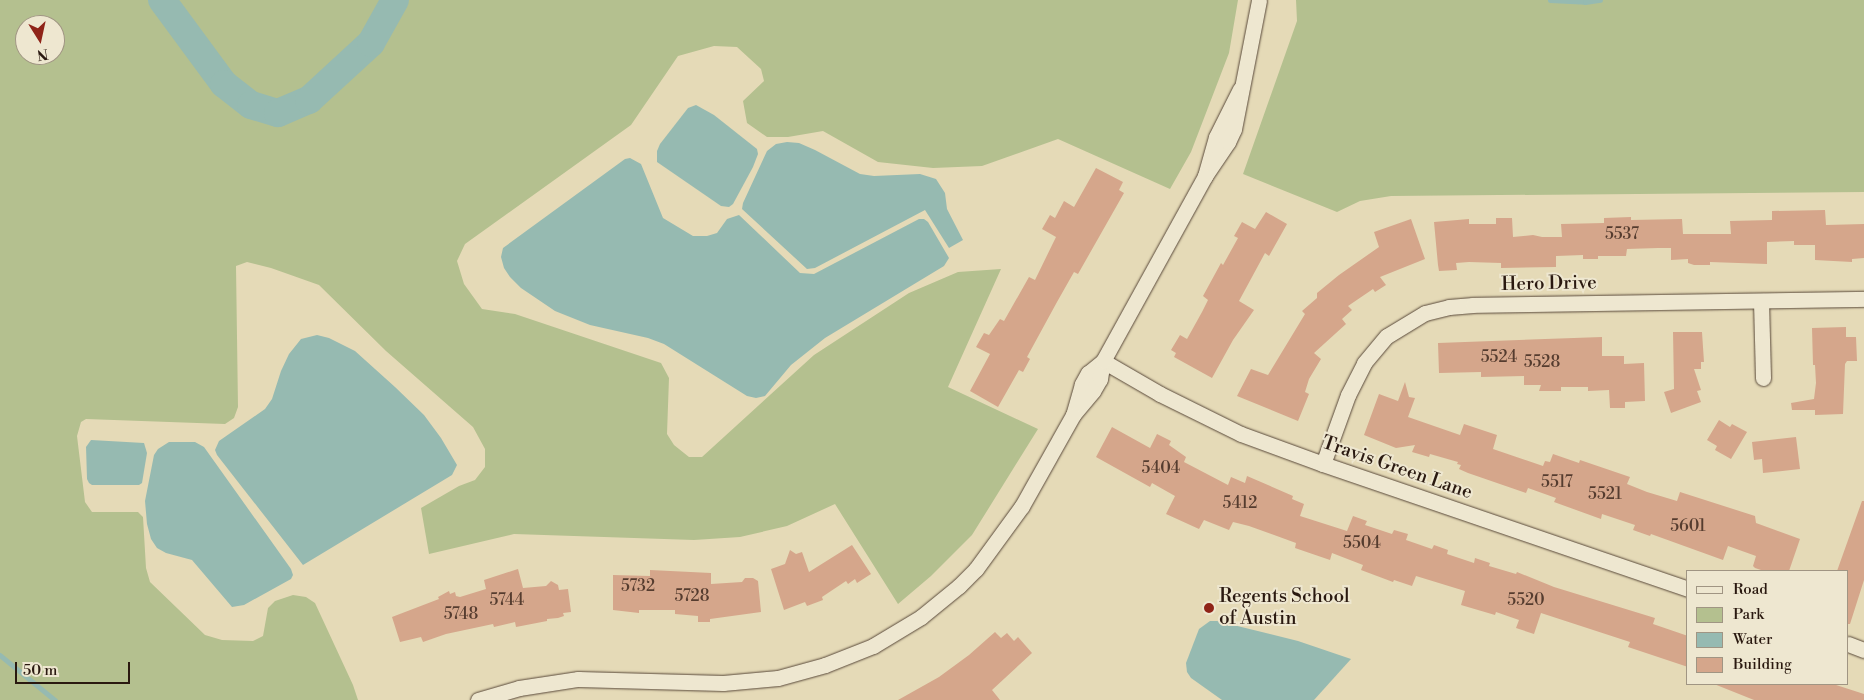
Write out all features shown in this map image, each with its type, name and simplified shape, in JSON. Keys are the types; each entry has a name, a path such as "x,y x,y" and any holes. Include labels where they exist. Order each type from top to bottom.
{"street":[{"path":"478,700 519,688 578,679 723,683 778,678 825,665 873,646 921,617 959,586 976,569 1022,506 1073,415 1088,373 1103,361 1205,176 1222,123 1240,89 1259,0"},
{"name":"Hero Drive","path":"1323,464 1348,396 1364,362 1387,336 1425,313 1449,307 1473,305 1864,299"},
{"path":"1761,301 1762,378"},
{"name":"Travis Green Lane","path":"1103,361 1160,394 1232,430 1323,464 1686,589"},
{"path":"1849,644 1864,650"}],"green space":[{"path":"0,0 1238,0 1229,53 1191,152 1170,189 1058,139 982,166 933,168 878,162 823,131 788,137 767,137 747,123 743,101 764,81 761,69 737,47 714,46 678,56 631,125 465,244 457,261 464,284 482,309 515,314 661,363 669,378 667,434 674,445 689,457 702,457 814,355 909,293 958,272 1001,269 948,387 1038,429 972,535 931,576 898,604 835,504 787,526 740,537 694,540 514,534 429,554 421,508 459,486 475,480 485,467 485,449 473,427 386,351 319,285 271,268 247,262 236,266 238,407 234,418 225,424 86,419 81,422 77,436 85,502 92,512 138,512 143,517 146,568 150,582 205,635 222,640 253,641 263,636 268,608 275,601 293,595 306,597 315,603 353,685 358,700 0,700"},
{"path":"1296,0 1864,0 1864,192 1391,196 1360,201 1337,212 1243,174 1297,21"}],"water":[{"path":"696,105 714,115 757,149 758,154 753,167 733,204 729,207 721,206 657,162 657,151 660,144 688,108"},
{"path":"787,142 799,143 815,150 860,174 874,176 920,174 936,179 945,193 947,209 963,240 949,248 925,210 815,268 807,269 742,209 767,151 776,144"},
{"path":"630,158 641,164 663,218 693,236 707,236 717,233 727,219 739,215 800,273 814,274 919,219 924,219 928,222 949,258 944,266 825,338 791,365 765,396 756,398 747,396 664,344 648,338 590,325 555,311 521,288 504,268 501,257 503,248 625,159"},
{"path":"317,335 329,338 355,351 395,387 424,415 441,438 457,465 452,475 303,565 215,450 219,441 265,409 272,399 289,354 301,339"},
{"path":"91,440 144,443 147,453 142,483 139,485 92,485 89,483 87,479 86,447"},
{"path":"169,442 195,442 204,447 291,569 293,575 291,579 244,605 232,607 192,560 166,553 157,548 151,539 147,524 145,501 154,455 158,449"},
{"path":"1210,621 1217,621 1298,641 1351,659 1314,700 1222,700 1191,678 1187,672 1186,663 1199,629"}],"building":[{"path":"1096,168 1123,182 1119,190 1124,193 1078,274 1074,272 1057,302 1027,357 1030,359 1023,372 1019,370 998,407 970,391 990,354 976,347 984,333 989,335 1000,319 1004,321 1029,277 1035,280 1056,237 1042,229 1050,215 1055,218 1064,201 1074,207"},
{"path":"1825,210 1826,225 1864,224 1864,258 1852,259 1852,262 1815,260 1815,245 1794,245 1794,241 1767,242 1767,264 1710,262 1710,265 1694,265 1688,263 1688,259 1671,260 1671,248 1658,248 1627,249 1626,256 1598,256 1598,259 1583,259 1583,255 1556,256 1556,267 1501,268 1501,263 1469,262 1456,263 1457,270 1439,271 1434,222 1469,219 1469,224 1496,224 1496,218 1512,218 1513,237 1533,235 1562,237 1561,224 1604,223 1604,218 1631,217 1631,220 1682,219 1683,234 1731,234 1730,221 1772,220 1772,211"},
{"path":"1266,212 1287,224 1269,256 1265,253 1239,301 1254,310 1233,340 1212,378 1174,357 1176,353 1171,350 1180,335 1187,339 1202,312 1208,300 1203,296 1221,263 1223,265 1238,238 1234,236 1242,222 1255,229"},
{"path":"1411,219 1425,259 1380,277 1386,285 1375,292 1373,289 1348,306 1352,310 1342,319 1346,324 1314,353 1321,359 1309,379 1305,392 1309,394 1298,421 1237,396 1251,369 1268,375 1305,314 1302,311 1317,298 1317,293 1379,247 1374,232"},
{"path":"1846,327 1846,337 1856,337 1857,361 1847,361 1845,364 1843,414 1815,415 1815,410 1792,410 1791,403 1814,399 1816,383 1815,365 1813,365 1812,328"},
{"path":"1673,332 1702,332 1704,362 1701,362 1701,369 1694,369 1701,390 1697,391 1701,402 1671,413 1664,392 1674,389"},
{"path":"1602,337 1602,356 1624,356 1624,364 1644,363 1645,401 1625,402 1625,408 1610,408 1609,390 1588,391 1588,387 1561,387 1561,391 1539,391 1541,385 1524,385 1524,376 1481,377 1481,372 1439,373 1438,343"},
{"path":"1405,382 1409,397 1415,398 1408,417 1460,435 1464,424 1497,435 1493,449 1543,466 1545,461 1550,462 1553,454 1579,463 1580,460 1630,477 1627,484 1647,492 1677,501 1680,492 1755,516 1756,523 1800,539 1789,570 1761,570 1755,568 1753,566 1756,556 1728,546 1723,560 1651,534 1650,536 1633,530 1635,525 1602,514 1601,519 1554,502 1556,498 1528,488 1526,493 1468,473 1459,469 1461,465 1457,464 1458,462 1430,454 1429,457 1412,452 1415,445 1396,448 1364,435 1379,394 1398,401"},
{"path":"1719,420 1730,427 1732,424 1747,432 1731,459 1715,450 1717,446 1707,440"},
{"path":"1112,427 1150,448 1157,434 1171,441 1169,445 1186,457 1184,462 1228,485 1231,477 1245,483 1247,476 1293,496 1292,499 1304,504 1300,516 1347,531 1353,516 1367,521 1365,525 1392,534 1394,530 1408,534 1406,540 1432,549 1434,545 1448,550 1447,554 1474,563 1475,558 1490,563 1489,566 1516,574 1517,572 1554,587 1655,618 1653,624 1686,635 1686,666 1628,647 1630,642 1541,613 1534,634 1516,628 1519,620 1496,612 1495,615 1461,605 1465,591 1416,576 1412,586 1394,580 1393,582 1361,570 1363,565 1332,553 1330,560 1295,548 1296,543 1249,526 1233,522 1229,530 1204,520 1199,529 1166,514 1175,496 1152,483 1150,487 1096,457"},
{"path":"1796,437 1800,469 1763,473 1762,459 1754,460 1752,442"},
{"path":"1862,501 1864,501 1864,580 1850,624 1849,570 1837,570"},
{"path":"852,545 871,574 857,583 855,579 848,584 846,581 822,597 823,600 807,606 805,602 784,610 771,569 785,564 790,550 796,554 802,552 809,572"},
{"path":"518,569 523,588 546,586 551,581 558,585 559,590 568,589 571,612 563,613 564,616 558,618 547,619 547,621 516,627 515,622 494,627 493,624 446,634 423,642 421,637 400,642 392,617 439,599 438,597 449,591 450,594 455,592 456,596 460,597 486,589 484,580"},
{"path":"650,570 711,573 711,584 742,582 745,578 753,578 758,581 761,612 710,619 710,622 698,622 698,616 675,614 675,610 639,610 639,613 613,610 613,575 650,576"},
{"path":"995,632 1001,638 1007,633 1014,641 1018,637 1032,653 992,690 1000,700 898,700 939,677 969,655"},
{"path":"1716,685 1836,685 1864,694 1864,700 1754,700"}],"waterway":[{"path":"162,0 224,84 251,105 278,113 309,100 371,43 395,0"},
{"path":"1550,0 1585,2 1600,0"},
{"path":"0,655 55,700"}],"place":[{"name":"Regents School of Austin","path":"1209,608"}]}
